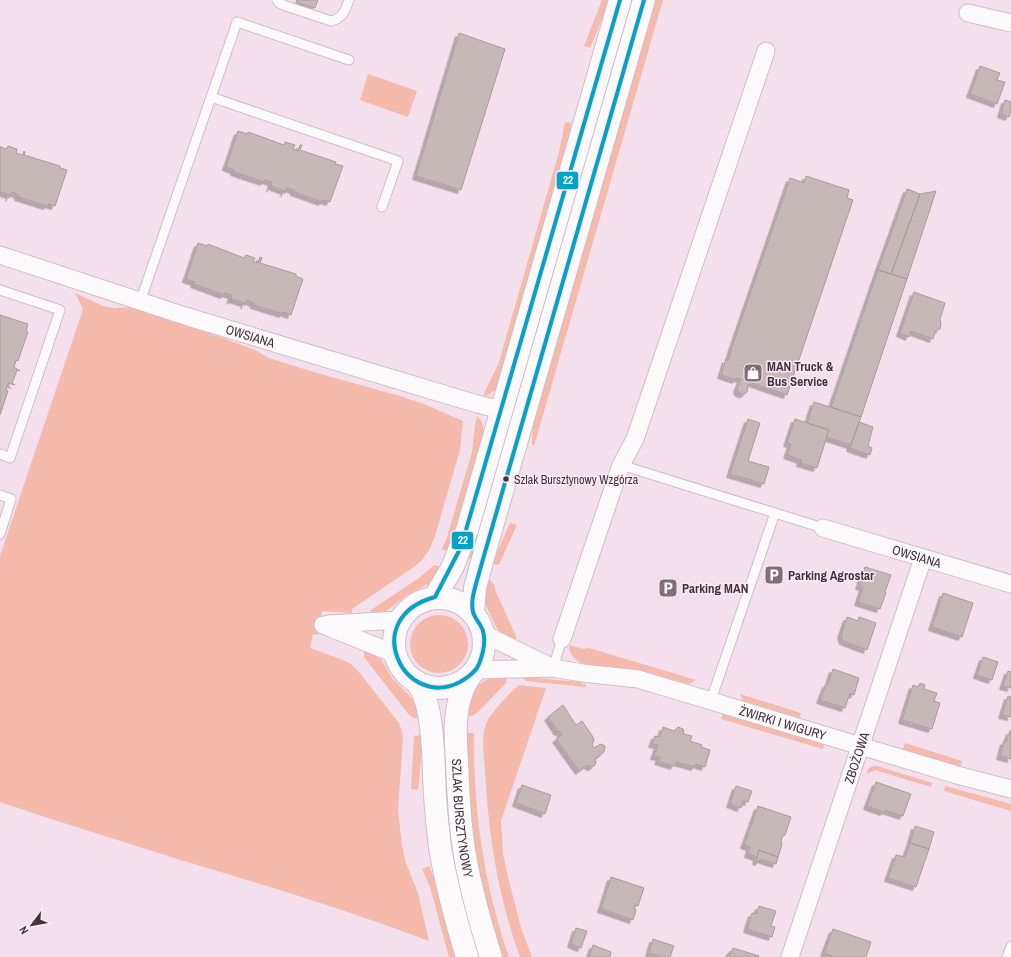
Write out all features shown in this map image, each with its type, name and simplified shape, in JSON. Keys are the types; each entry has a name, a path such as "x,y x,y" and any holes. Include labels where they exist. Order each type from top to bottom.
{"main road":[{"path":"436,597 461,547 620,0"},
{"path":"473,612 475,588 486,547 644,0"},
{"path":"436,597 456,600 473,612 478,618 484,634 485,643 481,662 472,674 459,684 443,688 427,687 416,682 407,675 400,666 395,654 394,642 395,631 406,611 415,604 436,597"},
{"name":"SZLAK BURSZTYNOWY","path":"472,674 461,693 458,709 456,747 458,793 463,843 472,891 491,957"},
{"name":"SZLAK BURSZTYNOWY","path":"416,682 425,696 432,735 440,846 445,876 451,903 467,957"}],"street":[{"path":"968,13 1011,23"},
{"path":"562,639 621,465 635,439 766,51"},
{"name":"OWSIANA","path":"0,255 140,302 476,404 502,410"},
{"name":"OWSIANA","path":"822,528 1011,584"},
{"name":"ZBOŻOWA","path":"790,957 923,558"},
{"path":"395,654 323,624 400,620"},
{"name":"ŻWIRKI I WIGURY","path":"484,634 553,668"},
{"name":"ŻWIRKI I WIGURY","path":"472,674 553,668 638,679 957,775 1011,789"}],"lane":[{"path":"277,0 286,6 331,21 342,16 349,0"},
{"path":"140,302 237,22 349,60"},
{"path":"211,97 398,161 382,207"},
{"path":"0,290 60,310 10,458 0,454"},
{"path":"621,465 822,528"},
{"path":"0,496 12,499 0,534"},
{"path":"711,700 775,513"},
{"path":"553,668 562,639"},
{"path":"1007,957 1011,946"}],"shaded area":[{"path":"602,0 610,0 590,48 584,46"},
{"path":"631,0 634,0 472,559 468,558 473,546"},
{"path":"656,0 663,0 534,446 532,444 533,422"},
{"path":"368,74 417,91 408,117 360,100"},
{"path":"565,122 571,123 570,136 499,387 488,395 483,396 499,362 559,152"},
{"path":"75,293 103,306 113,308 132,307 183,323 255,350 269,358 400,396 424,404 463,421 460,450 435,536 429,550 422,560 414,567 352,609 352,613 322,611 318,635 313,634 310,648 351,664 399,723 403,739 398,810 402,846 406,863 418,893 429,941 309,899 187,862 0,802 0,556 83,309"},
{"path":"477,416 482,422 484,433 453,540 448,552 442,549 447,537 472,452"},
{"path":"510,523 517,525 499,565 492,564"},
{"path":"434,565 441,567 435,579 429,584 407,595 385,612 369,615 371,610 419,578"},
{"path":"488,579 494,584 496,592 516,636 516,642 505,636 495,626 485,599"},
{"path":"433,615 445,615 460,623 468,638 468,650 460,665 445,673 433,673 418,665 410,650 410,638 418,623"},
{"path":"569,645 584,649 589,648 696,680 689,684 635,669 583,664 577,661 573,656"},
{"path":"364,648 381,659 392,678 411,697 420,718 414,718 409,715 364,657"},
{"path":"507,676 506,683 478,712 472,716 466,717 467,709 473,694 480,684 488,679"},
{"path":"523,677 581,682 583,685 586,684 586,687 526,681"},
{"path":"519,685 546,688 501,821 503,853 508,877 521,928 532,957 520,957 512,934 500,888 495,865 486,794 483,747 484,729 488,720 501,703"},
{"path":"740,694 801,713 800,718 743,701"},
{"path":"723,714 824,744 823,749 721,719"},
{"path":"447,733 481,957 476,957 467,928 449,845 441,734"},
{"path":"467,733 474,733 476,790 482,846 493,902 509,957 502,957 489,916 480,874 471,810 467,760"},
{"path":"421,735 422,751 418,790 411,789 414,736"},
{"path":"905,743 962,761 960,767 903,749"},
{"path":"874,766 932,783 931,787 875,770 866,774 869,768"},
{"path":"945,786 1011,804 1011,811 944,791"},
{"path":"429,866 436,882 456,957 449,957 430,887 422,869"}],"building":[{"path":"297,0 318,0 315,8 296,2"},
{"path":"459,33 505,49 461,190 416,176"},
{"path":"980,66 1000,73 997,80 1005,82 997,104 970,94"},
{"path":"1005,100 1011,102 1009,117 1001,114"},
{"path":"238,131 247,134 248,132 284,145 285,142 295,145 293,149 298,151 300,145 302,145 300,150 336,162 335,164 343,166 330,202 323,200 322,202 287,188 284,194 285,191 271,186 270,189 272,182 264,180 264,182 234,172 234,170 226,167"},
{"path":"8,146 17,149 16,153 23,155 24,151 24,155 60,166 60,168 67,170 55,206 48,204 47,206 18,197 19,195 12,192 9,198 10,195 0,192 0,147 7,149"},
{"path":"806,176 849,190 847,198 853,200 787,395 749,382 747,392 741,394 737,389 741,379 736,378 736,380 721,375 726,359 728,361 790,178 804,183"},
{"path":"907,189 920,194 891,274 878,270"},
{"path":"936,191 907,279 891,274 920,194"},
{"path":"198,243 207,246 208,244 244,258 246,255 255,258 253,262 258,263 260,257 262,258 260,263 296,274 296,276 303,279 291,315 254,305 254,303 247,300 244,306 245,303 232,299 230,301 232,295 225,293 224,295 194,284 195,282 186,279"},
{"path":"878,270 907,279 861,417 831,407"},
{"path":"914,292 945,303 940,319 940,329 936,330 933,339 911,331 909,337 900,333"},
{"path":"0,315 28,324 26,331 28,332 18,361 16,360 14,367 20,371 17,370 12,383 15,385 8,383 6,390 8,391 0,415"},
{"path":"814,402 861,417 851,445 826,437 829,430 807,423"},
{"path":"748,419 760,423 748,461 769,467 764,484 730,474"},
{"path":"795,419 829,430 817,468 800,463 801,460 787,455 791,444 787,443"},
{"path":"859,422 873,427 868,446 872,448 870,455 850,448"},
{"path":"865,567 891,575 880,609 858,602 863,587 859,586"},
{"path":"943,593 973,603 962,637 932,627"},
{"path":"847,617 858,621 859,617 876,623 867,650 843,641 841,635"},
{"path":"983,657 998,662 992,680 977,675"},
{"path":"833,669 859,678 854,695 850,693 845,708 820,700"},
{"path":"1008,671 1011,672 1011,688 1003,686"},
{"path":"920,683 925,685 924,689 937,693 934,701 940,703 932,729 902,720 913,685 918,687"},
{"path":"1008,696 1011,697 1011,717 1002,715"},
{"path":"563,705 576,725 582,721 593,737 594,741 592,744 594,748 601,744 605,746 604,752 595,759 596,763 594,766 591,767 587,765 579,771 556,739 562,735 559,731 558,732 548,717"},
{"path":"663,727 674,731 678,727 683,729 684,734 692,736 690,741 702,745 701,747 710,750 705,767 696,764 695,767 676,762 674,766 658,761 660,757 654,756 658,745 652,744 655,736 660,737"},
{"path":"1010,731 1011,759 1000,756 1004,741 1006,742"},
{"path":"876,782 911,794 903,816 885,810 884,812 867,806"},
{"path":"522,785 551,795 545,814 516,803"},
{"path":"736,786 752,791 748,802 743,801 741,808 730,804"},
{"path":"758,806 791,817 785,835 782,837 782,845 778,857 759,850 757,857 748,854 750,847 744,845"},
{"path":"915,826 934,832 929,849 910,843"},
{"path":"910,843 929,849 916,887 888,878 896,855 905,857"},
{"path":"759,850 778,857 776,864 760,859 759,862 756,861"},
{"path":"611,877 644,888 638,906 635,905 634,909 636,910 633,920 601,909"},
{"path":"759,906 776,911 771,926 775,927 772,937 747,929 752,913 756,914"},
{"path":"576,928 587,931 581,948 571,944"},
{"path":"833,929 871,942 866,957 836,957 824,953"},
{"path":"653,939 674,946 670,957 661,957 649,953"},
{"path":"593,945 611,952 610,957 589,957"},
{"path":"733,948 759,956 726,957 727,954 730,955"}],"transit line":[{"name":"22","path":"620,0 461,547 435,597 412,608 399,623 394,641 398,658 407,673 422,684 440,688 460,682 468,677 478,667 484,648 484,635 472,607 475,587 644,0"}],"place":[{"name":"MAN Truck & Bus Service","path":"753,373"},
{"name":"Szlak Bursztynowy Wzgórza","path":"506,479"},
{"name":"Parking Agrostar","path":"774,575"},
{"name":"Parking MAN","path":"668,588"}]}
